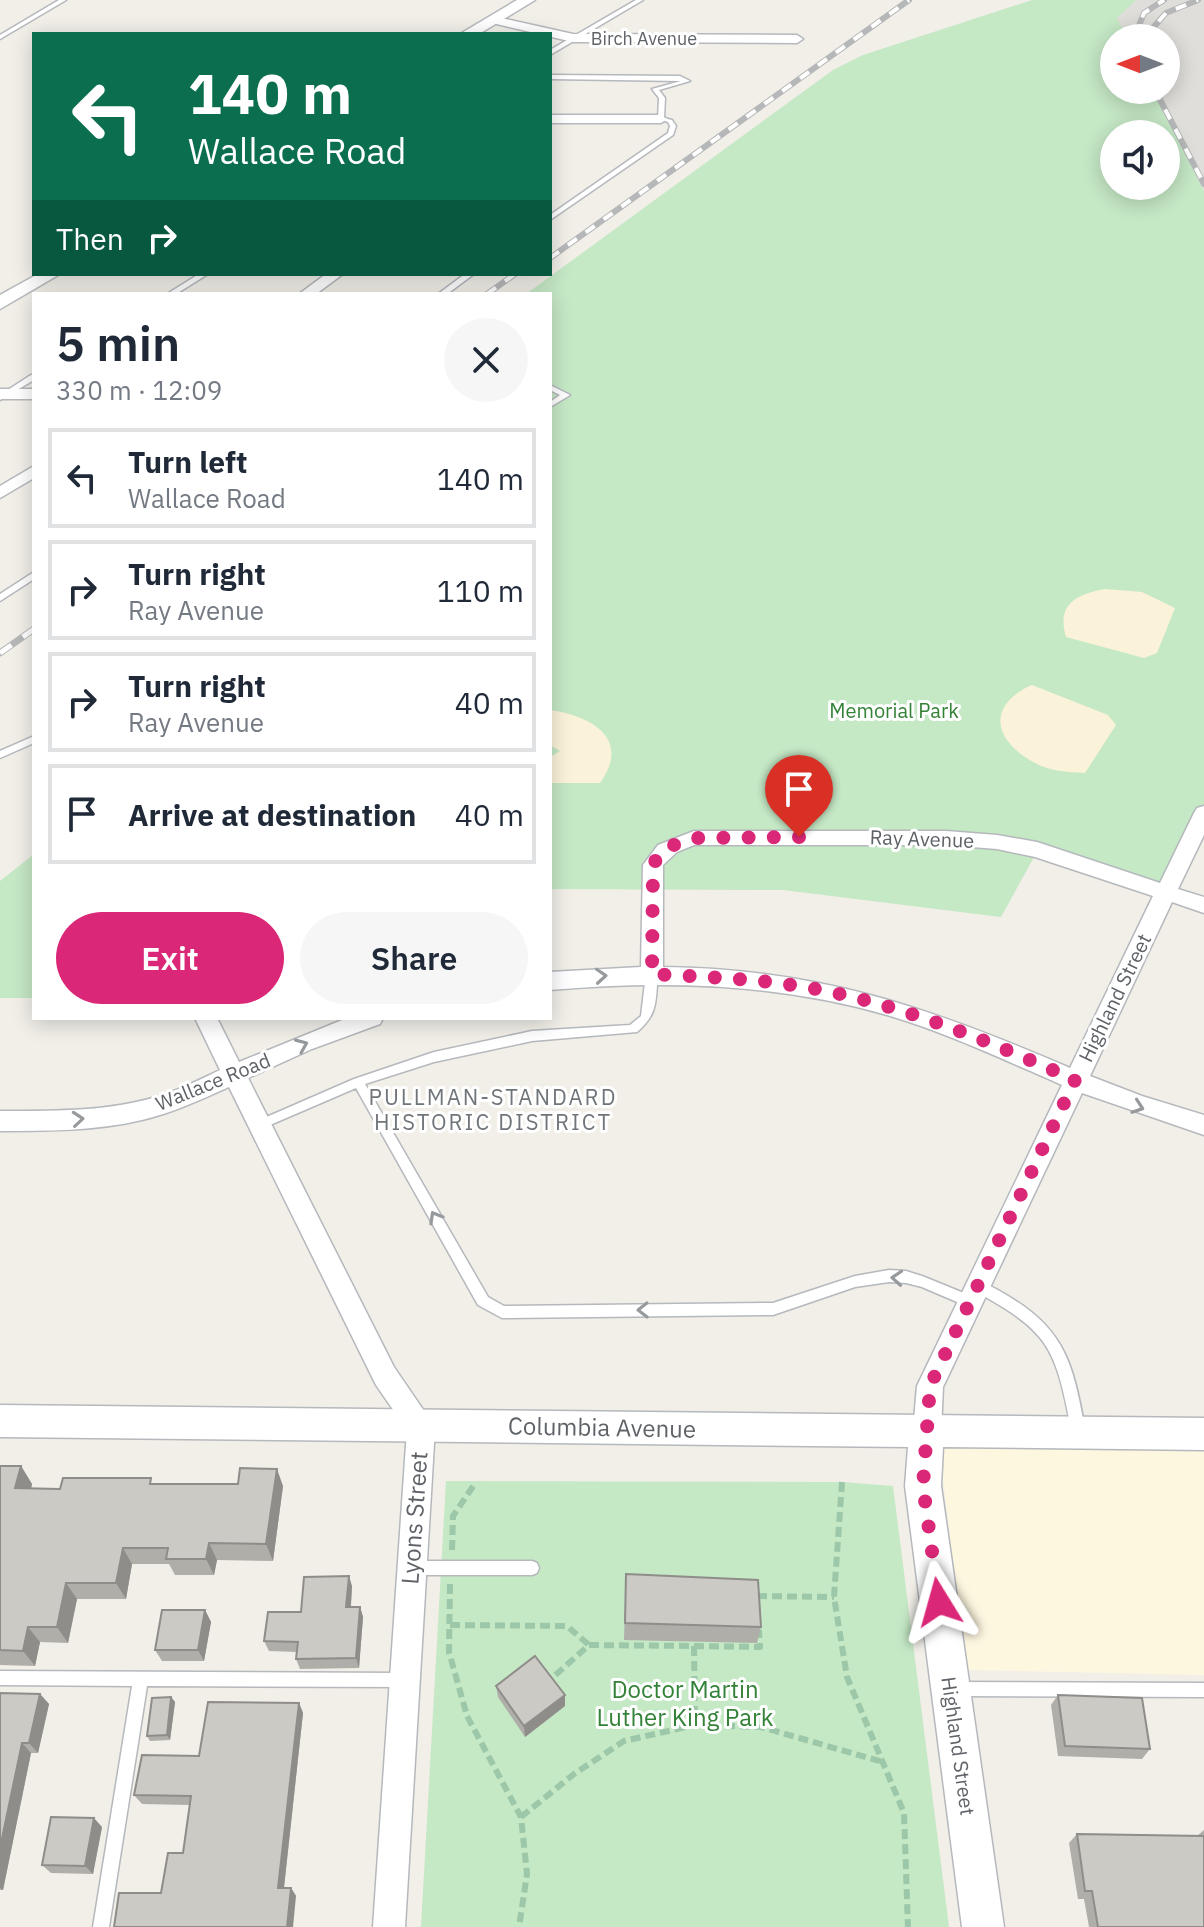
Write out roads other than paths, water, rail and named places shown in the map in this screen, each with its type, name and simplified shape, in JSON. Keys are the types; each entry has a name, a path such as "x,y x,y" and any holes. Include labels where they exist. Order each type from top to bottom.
{"street":[{"path":"471,32 528,0"},
{"name":"Birch Avenue","path":"492,20 546,32"},
{"name":"Birch Avenue","path":"552,33 573,38 797,39"},
{"path":"552,119 661,119"},
{"path":"552,134 574,119"},
{"path":"0,303 47,276"},
{"path":"309,292 333,276"},
{"path":"2,395 32,394"},
{"path":"0,493 32,472"},
{"name":"Highland Street","path":"983,1927 923,1486 930,1386 1204,813"},
{"name":"Ray Avenue","path":"652,974 653,865 659,854 668,847 694,838 946,838 997,842 1037,850 1204,905"},
{"path":"552,981 652,974 799,986 864,1000 930,1020 1129,1104 1204,1125"},
{"name":"Lyons Street","path":"207,1020 385,1376 421,1427 389,1927"},
{"name":"Wallace Road","path":"0,1121 62,1121 140,1111 234,1076 304,1043 367,1020"},
{"name":"Columbia Avenue","path":"0,1421 1204,1434"}],"lane":[{"path":"0,37 63,0"},
{"path":"552,52 640,0"},
{"path":"552,77 685,79 685,84 655,89 662,98 661,119 672,124 671,134 552,217"},
{"path":"174,292 201,276"},
{"path":"445,292 467,276"},
{"path":"2,395 32,378"},
{"path":"552,388 566,395 552,404"},
{"path":"0,598 32,576"},
{"path":"0,755 32,740"},
{"path":"259,1125 358,1082 434,1057 568,1032 633,1029 646,1018 652,974"},
{"path":"358,1082 483,1301 502,1312 773,1309 802,1303 850,1282 889,1276 917,1280 1020,1308 1033,1318 1050,1337 1067,1371 1079,1432"},
{"path":"412,1568 532,1568"},
{"path":"0,1678 405,1680"},
{"path":"101,1927 141,1679"},
{"path":"951,1689 1204,1690"}],"railway":[{"path":"552,257 909,0"},
{"path":"1140,24 1144,13 1164,0"},
{"path":"1156,24 1166,13 1198,0"},
{"path":"1162,104 1204,184"},
{"path":"490,292 512,276"},
{"path":"0,653 32,630"}],"district":[{"name":"PULLMAN-STANDARD HISTORIC DISTRICT","path":"493,1110"}],"park label":[{"name":"Memorial Park","path":"894,711"},
{"name":"Doctor Martin Luther King Park","path":"685,1704"}]}
